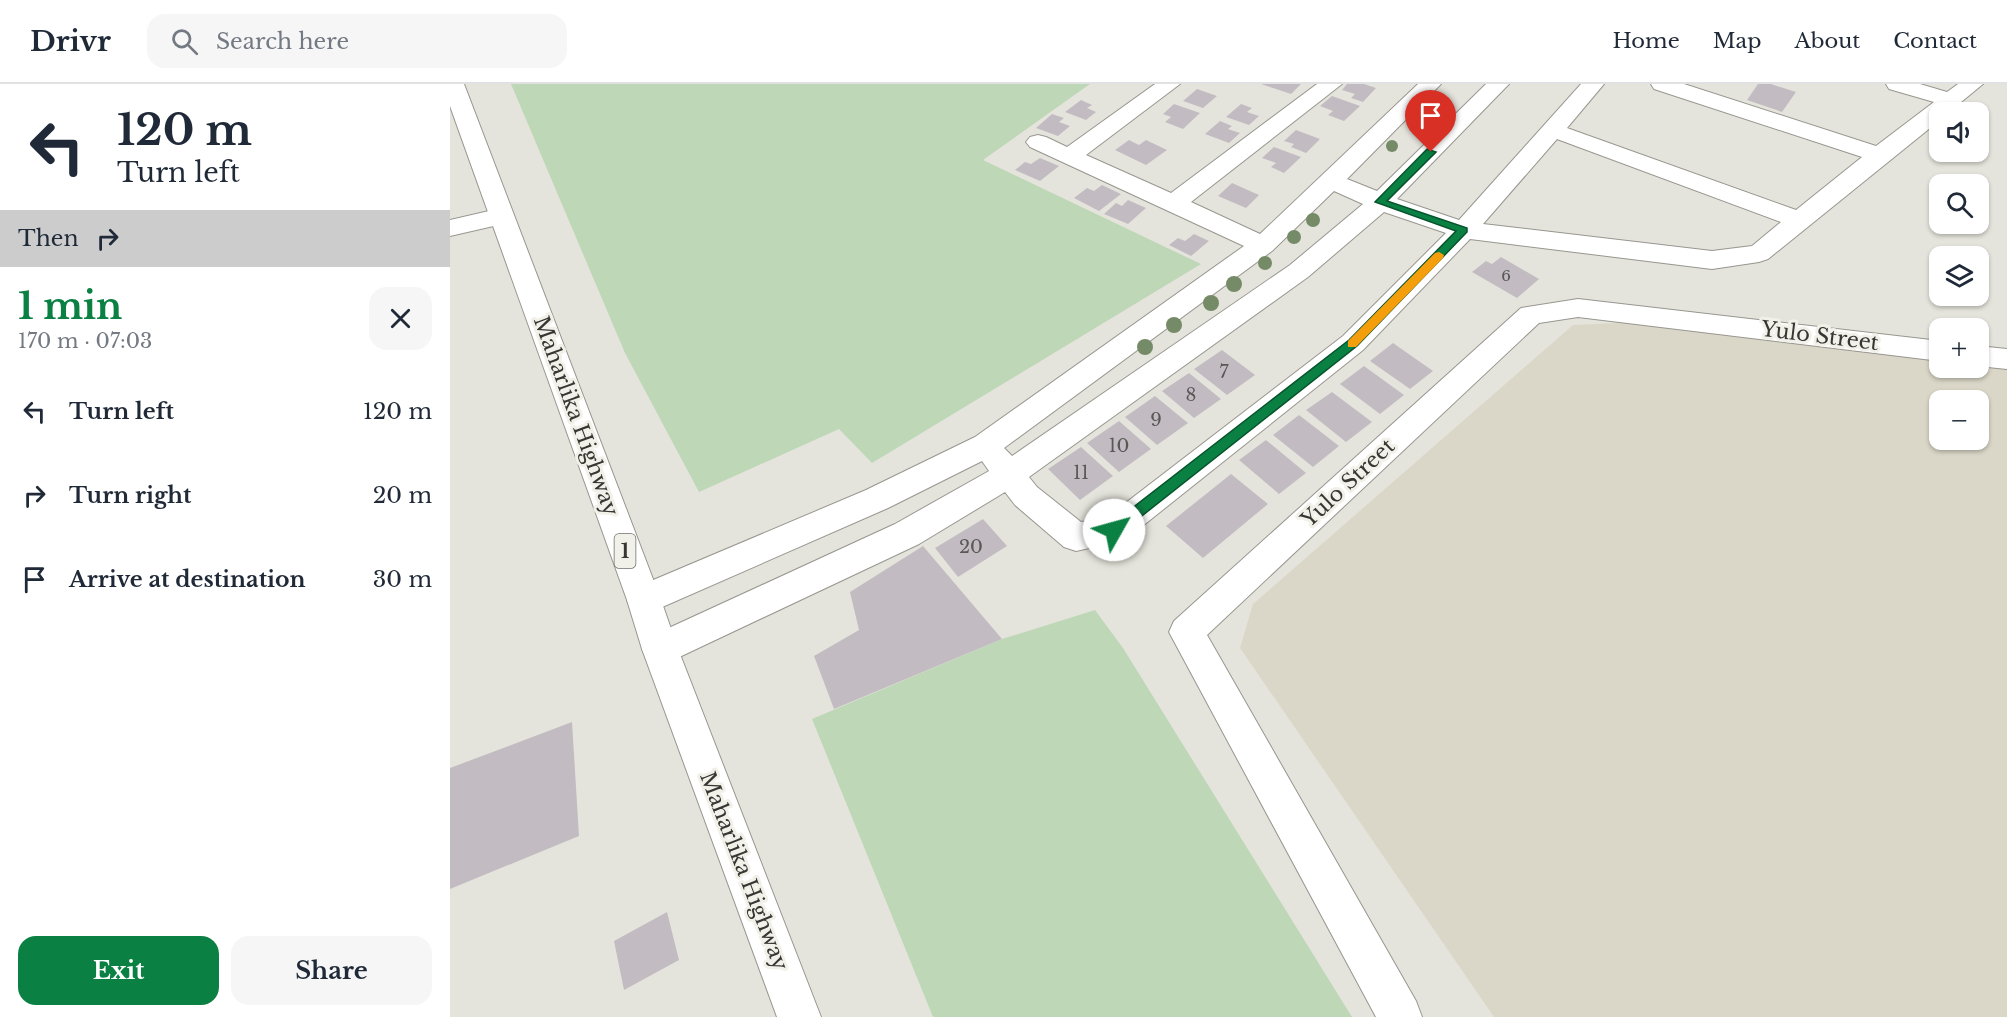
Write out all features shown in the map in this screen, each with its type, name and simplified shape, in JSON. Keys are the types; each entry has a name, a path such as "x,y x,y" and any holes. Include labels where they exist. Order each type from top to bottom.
{"main road":[{"name":"Maharlika Highway","path":"453,84 644,600 660,649 799,1017"},
{"path":"1069,156 1169,84"},
{"path":"1173,204 1331,84"},
{"path":"644,600 878,499 986,445 1263,245 1430,84"},
{"path":"660,649 906,534 1008,476 1299,271 1380,202 1498,84"},
{"path":"986,445 1008,476 1026,496 1076,537 1114,530 1353,343 1464,230 1593,84"},
{"path":"1662,84 1879,155"},
{"path":"1897,84 1949,100"},
{"path":"1331,181 1380,202 1464,230 1712,260 1759,254 1879,155 1972,84"},
{"path":"1552,130 1800,220"},
{"path":"1038,142 1263,245"},
{"path":"450,228 502,216"},
{"name":"Yulo Street","path":"1400,1017 1186,632 1531,315 1578,308 1929,350"},
{"path":"1989,357 2007,359"}],"shaded area":[{"path":"1662,321 1929,357 1929,378 1989,378 1989,364 2007,367 2007,1017 1494,1017 1240,648 1253,604 1573,325"}],"green space":[{"path":"511,84 1090,84 983,160 1201,264 872,463 839,429 699,492 625,353"},
{"path":"1095,610 1123,648 1352,1017 933,1017 812,719 1002,639"}],"building":[{"path":"1261,84 1301,84 1291,94"},
{"path":"1347,84 1364,84 1376,88 1363,102 1351,98 1355,94 1342,90"},
{"path":"1758,84 1771,84 1796,92 1782,112 1747,100"},
{"path":"1197,89 1217,96 1203,108 1183,101"},
{"path":"1332,96 1360,106 1344,121 1328,115 1333,111 1320,106"},
{"path":"1081,100 1092,105 1087,108 1096,112 1086,120 1065,112"},
{"path":"1174,104 1200,113 1183,129 1165,122 1171,117 1163,114"},
{"path":"1241,104 1252,108 1247,112 1259,116 1249,125 1226,117"},
{"path":"1052,114 1064,118 1059,122 1070,126 1058,136 1036,128"},
{"path":"1220,121 1232,126 1228,129 1240,133 1229,143 1205,134"},
{"path":"1296,130 1320,139 1306,153 1291,147 1294,144 1284,141"},
{"path":"1129,140 1139,145 1146,140 1167,150 1146,165 1115,150"},
{"path":"1274,147 1301,157 1284,173 1271,167 1276,163 1262,158"},
{"path":"1040,158 1059,166 1040,181 1015,170 1025,162 1031,164"},
{"path":"1232,183 1259,195 1246,208 1218,196"},
{"path":"1102,185 1121,194 1099,211 1074,198 1087,188 1094,191"},
{"path":"1128,200 1146,208 1128,224 1104,214 1116,203 1122,206"},
{"path":"1194,234 1209,241 1191,256 1169,245 1178,238 1185,241"},
{"path":"1501,257 1539,279 1517,298 1472,272 1486,261 1492,264"},
{"path":"1393,343 1433,371 1410,389 1370,361"},
{"path":"1222,350 1255,375 1227,395 1194,369"},
{"path":"1364,366 1404,395 1380,414 1340,384"},
{"path":"1189,373 1221,399 1194,418 1162,391"},
{"path":"1332,392 1372,422 1346,442 1306,410"},
{"path":"1155,396 1188,423 1157,445 1125,417"},
{"path":"1299,415 1339,446 1313,467 1273,435"},
{"path":"1119,421 1151,449 1119,472 1087,443"},
{"path":"1266,440 1306,473 1279,494 1239,460"},
{"path":"1081,447 1113,476 1080,500 1048,469"},
{"path":"1231,474 1268,504 1203,558 1166,526"},
{"path":"983,519 1007,546 958,577 935,548"},
{"path":"923,546 1002,639 834,709 814,656 859,630 850,592"},
{"path":"572,722 579,836 450,889 450,768"},
{"path":"667,912 679,960 624,990 614,941"}],"slow traffic":[{"path":"1352,344 1439,255"}],"route":[{"path":"1114,530 1353,343 1464,230 1380,202 1431,152"}]}
